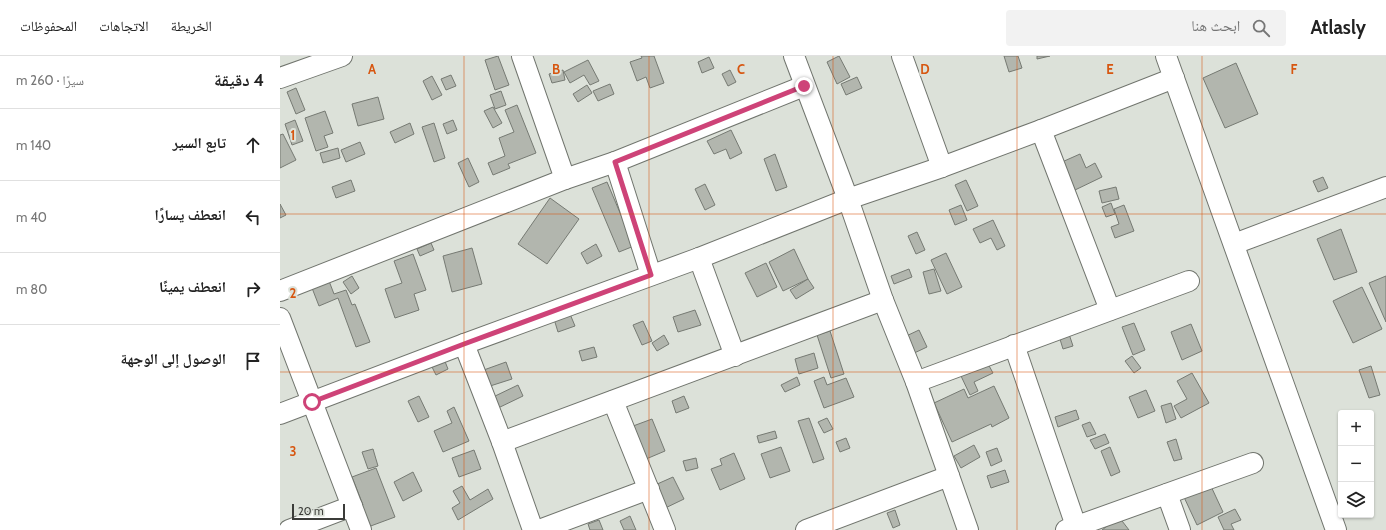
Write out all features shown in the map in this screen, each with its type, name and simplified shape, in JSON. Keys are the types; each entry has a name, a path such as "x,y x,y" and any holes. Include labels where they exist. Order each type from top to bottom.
{"street":[{"path":"280,78 342,56"},
{"path":"522,56 565,179"},
{"path":"794,56 804,86 848,199 883,300 916,382 968,530"},
{"path":"902,56 942,167"},
{"path":"1166,56 1336,530"},
{"path":"280,414 464,344 699,258 848,199 942,167 1041,130 1174,78"},
{"path":"280,291 565,179 615,162 804,86"},
{"path":"1041,130 1110,310"},
{"path":"615,162 651,275"},
{"path":"1234,244 1386,187"},
{"path":"699,258 735,356"},
{"path":"916,382 1189,281"},
{"path":"502,442 883,300"},
{"path":"280,318 361,530"},
{"path":"464,344 502,442 533,530"},
{"path":"1014,345 1071,528 1253,463"},
{"path":"614,400 665,530"},
{"path":"806,530 949,476"},
{"path":"539,530 649,489"},
{"path":"1167,494 1180,530"},
{"path":"289,530 352,506"}],"building":[{"path":"498,56 509,85 495,90 485,60"},
{"path":"641,56 654,56 664,83 650,88 646,77 637,81 630,62 642,58"},
{"path":"839,56 850,77 837,84 827,62"},
{"path":"1004,56 1018,56 1022,68 1009,72"},
{"path":"1037,56 1050,56 1037,59"},
{"path":"709,57 714,68 702,73 698,62"},
{"path":"588,60 599,81 590,85 584,75 570,83 564,72"},
{"path":"1236,63 1258,114 1225,128 1203,78"},
{"path":"563,70 565,80 552,83 549,74"},
{"path":"730,70 736,82 728,86 722,74"},
{"path":"451,75 456,86 446,90 441,79"},
{"path":"432,76 442,95 432,100 423,81"},
{"path":"857,77 862,88 846,95 841,84"},
{"path":"610,84 614,94 598,101 593,91"},
{"path":"587,85 592,93 578,102 573,94"},
{"path":"296,88 305,110 296,114 287,92"},
{"path":"501,91 506,105 495,109 490,95"},
{"path":"378,97 384,119 358,126 352,104"},
{"path":"517,105 536,153 508,164 510,168 493,175 488,163 505,156 499,138 514,132 505,110"},
{"path":"493,107 502,123 493,128 484,111"},
{"path":"325,111 333,133 324,136 328,147 316,151 305,118"},
{"path":"295,120 303,141 292,145 285,124"},
{"path":"453,120 457,130 447,134 443,124"},
{"path":"410,123 414,134 395,143 390,132"},
{"path":"434,123 445,158 434,162 422,127"},
{"path":"731,130 742,153 730,159 726,149 714,154 707,141"},
{"path":"283,134 296,160 280,168 280,135"},
{"path":"360,142 365,154 346,162 341,150"},
{"path":"338,148 340,158 323,163 320,153"},
{"path":"775,154 787,187 776,191 764,159"},
{"path":"1080,154 1086,168 1095,163 1102,177 1075,190 1062,162"},
{"path":"468,158 479,182 469,187 458,163"},
{"path":"1323,177 1328,188 1318,192 1313,181"},
{"path":"351,180 355,191 336,198 332,187"},
{"path":"966,180 978,206 967,211 955,185"},
{"path":"607,182 634,246 619,252 592,188"},
{"path":"705,184 715,205 705,210 695,189"},
{"path":"1116,187 1119,199 1102,203 1099,191"},
{"path":"550,198 579,219 547,264 518,244"},
{"path":"1111,203 1115,214 1106,217 1102,207"},
{"path":"280,204 286,215 280,218"},
{"path":"961,205 967,220 955,225 949,210"},
{"path":"1124,205 1134,231 1115,238 1111,227 1119,224 1114,209"},
{"path":"993,220 1005,246 997,250 991,238 980,243 973,229"},
{"path":"1341,229 1357,272 1334,280 1317,239"},
{"path":"917,232 925,250 916,254 908,236"},
{"path":"431,243 434,250 420,256 417,249"},
{"path":"596,244 602,256 587,264 581,253"},
{"path":"472,248 482,284 452,292 443,256"},
{"path":"794,249 808,279 783,291 769,262"},
{"path":"946,253 962,287 947,294 931,260"},
{"path":"413,254 426,290 414,294 419,310 395,318 385,289 402,283 394,261"},
{"path":"766,263 777,287 757,297 745,273"},
{"path":"909,269 912,277 894,284 891,276"},
{"path":"934,269 941,291 929,294 923,272"},
{"path":"352,276 359,288 351,294 343,282"},
{"path":"1386,276 1386,322 1369,283"},
{"path":"808,279 814,288 796,299 790,290"},
{"path":"329,281 334,294 346,290 352,305 355,304 370,342 356,347 338,298 319,306 312,288"},
{"path":"1362,287 1382,329 1353,343 1333,301"},
{"path":"695,310 701,325 678,332 673,317"},
{"path":"570,314 575,326 558,332 554,319"},
{"path":"643,321 652,341 642,345 633,325"},
{"path":"1134,323 1145,350 1133,355 1122,327"},
{"path":"1191,324 1202,351 1182,360 1171,332"},
{"path":"919,330 927,347 910,355 902,338"},
{"path":"830,331 844,374 831,378 817,335"},
{"path":"1069,334 1073,346 1063,349 1059,336"},
{"path":"664,335 669,344 657,351 652,343"},
{"path":"594,347 597,357 582,361 579,351"},
{"path":"814,353 818,368 799,374 795,359"},
{"path":"1132,356 1141,368 1134,373 1125,361"},
{"path":"444,359 448,369 436,375 431,365"},
{"path":"506,362 512,379 487,387 481,371"},
{"path":"987,362 993,373 974,382 978,391 970,395 961,376"},
{"path":"1371,366 1380,395 1369,398 1359,370"},
{"path":"1192,373 1209,403 1181,418 1174,406 1187,399 1177,381"},
{"path":"797,377 800,385 785,392 781,385"},
{"path":"824,377 827,385 846,378 854,397 824,408 814,381"},
{"path":"518,385 523,396 496,409 491,398"},
{"path":"994,386 1009,418 992,427 991,424 952,442 934,403 964,389 968,398"},
{"path":"1146,390 1155,411 1138,418 1129,397"},
{"path":"419,396 429,417 418,422 408,401"},
{"path":"684,396 689,408 676,413 672,401"},
{"path":"1171,403 1176,419 1166,423 1161,406"},
{"path":"454,407 469,441 443,452 434,431 452,423 447,411"},
{"path":"1076,410 1079,419 1058,427 1055,417"},
{"path":"809,418 824,459 813,463 798,421"},
{"path":"827,418 833,429 824,433 818,422"},
{"path":"652,419 665,451 639,462 625,429"},
{"path":"1090,422 1096,434 1087,437 1082,425"},
{"path":"775,431 777,438 759,443 757,436"},
{"path":"1105,434 1109,443 1095,449 1090,440"},
{"path":"846,438 850,448 840,452 836,442"},
{"path":"1176,439 1182,459 1174,461 1167,442"},
{"path":"974,445 980,457 961,468 954,456"},
{"path":"781,447 790,471 770,478 761,454"},
{"path":"1110,447 1120,472 1111,476 1101,451"},
{"path":"997,448 1002,461 991,466 986,452"},
{"path":"373,449 378,466 368,469 362,452"},
{"path":"474,450 481,469 459,477 452,458"},
{"path":"734,453 745,479 720,490 711,469 722,465 720,459"},
{"path":"696,458 698,468 686,471 683,461"},
{"path":"376,468 395,517 368,527 359,506 363,505 352,477"},
{"path":"1005,470 1009,482 991,488 987,476"},
{"path":"413,472 422,491 403,501 394,482"},
{"path":"673,477 684,499 657,512 646,489"},
{"path":"1209,482 1223,512 1197,525 1183,495"},
{"path":"462,486 470,500 488,489 493,499 458,520 452,508 460,503 453,491"},
{"path":"1235,509 1241,520 1231,524 1234,530 1224,530 1218,517"},
{"path":"895,510 900,525 893,528 887,513"},
{"path":"630,516 636,530 624,530 620,521"},
{"path":"1119,517 1129,530 1102,530"},
{"path":"599,520 603,530 590,530 588,524"}],"route":[{"path":"312,402 651,275 615,162 804,86"}]}
